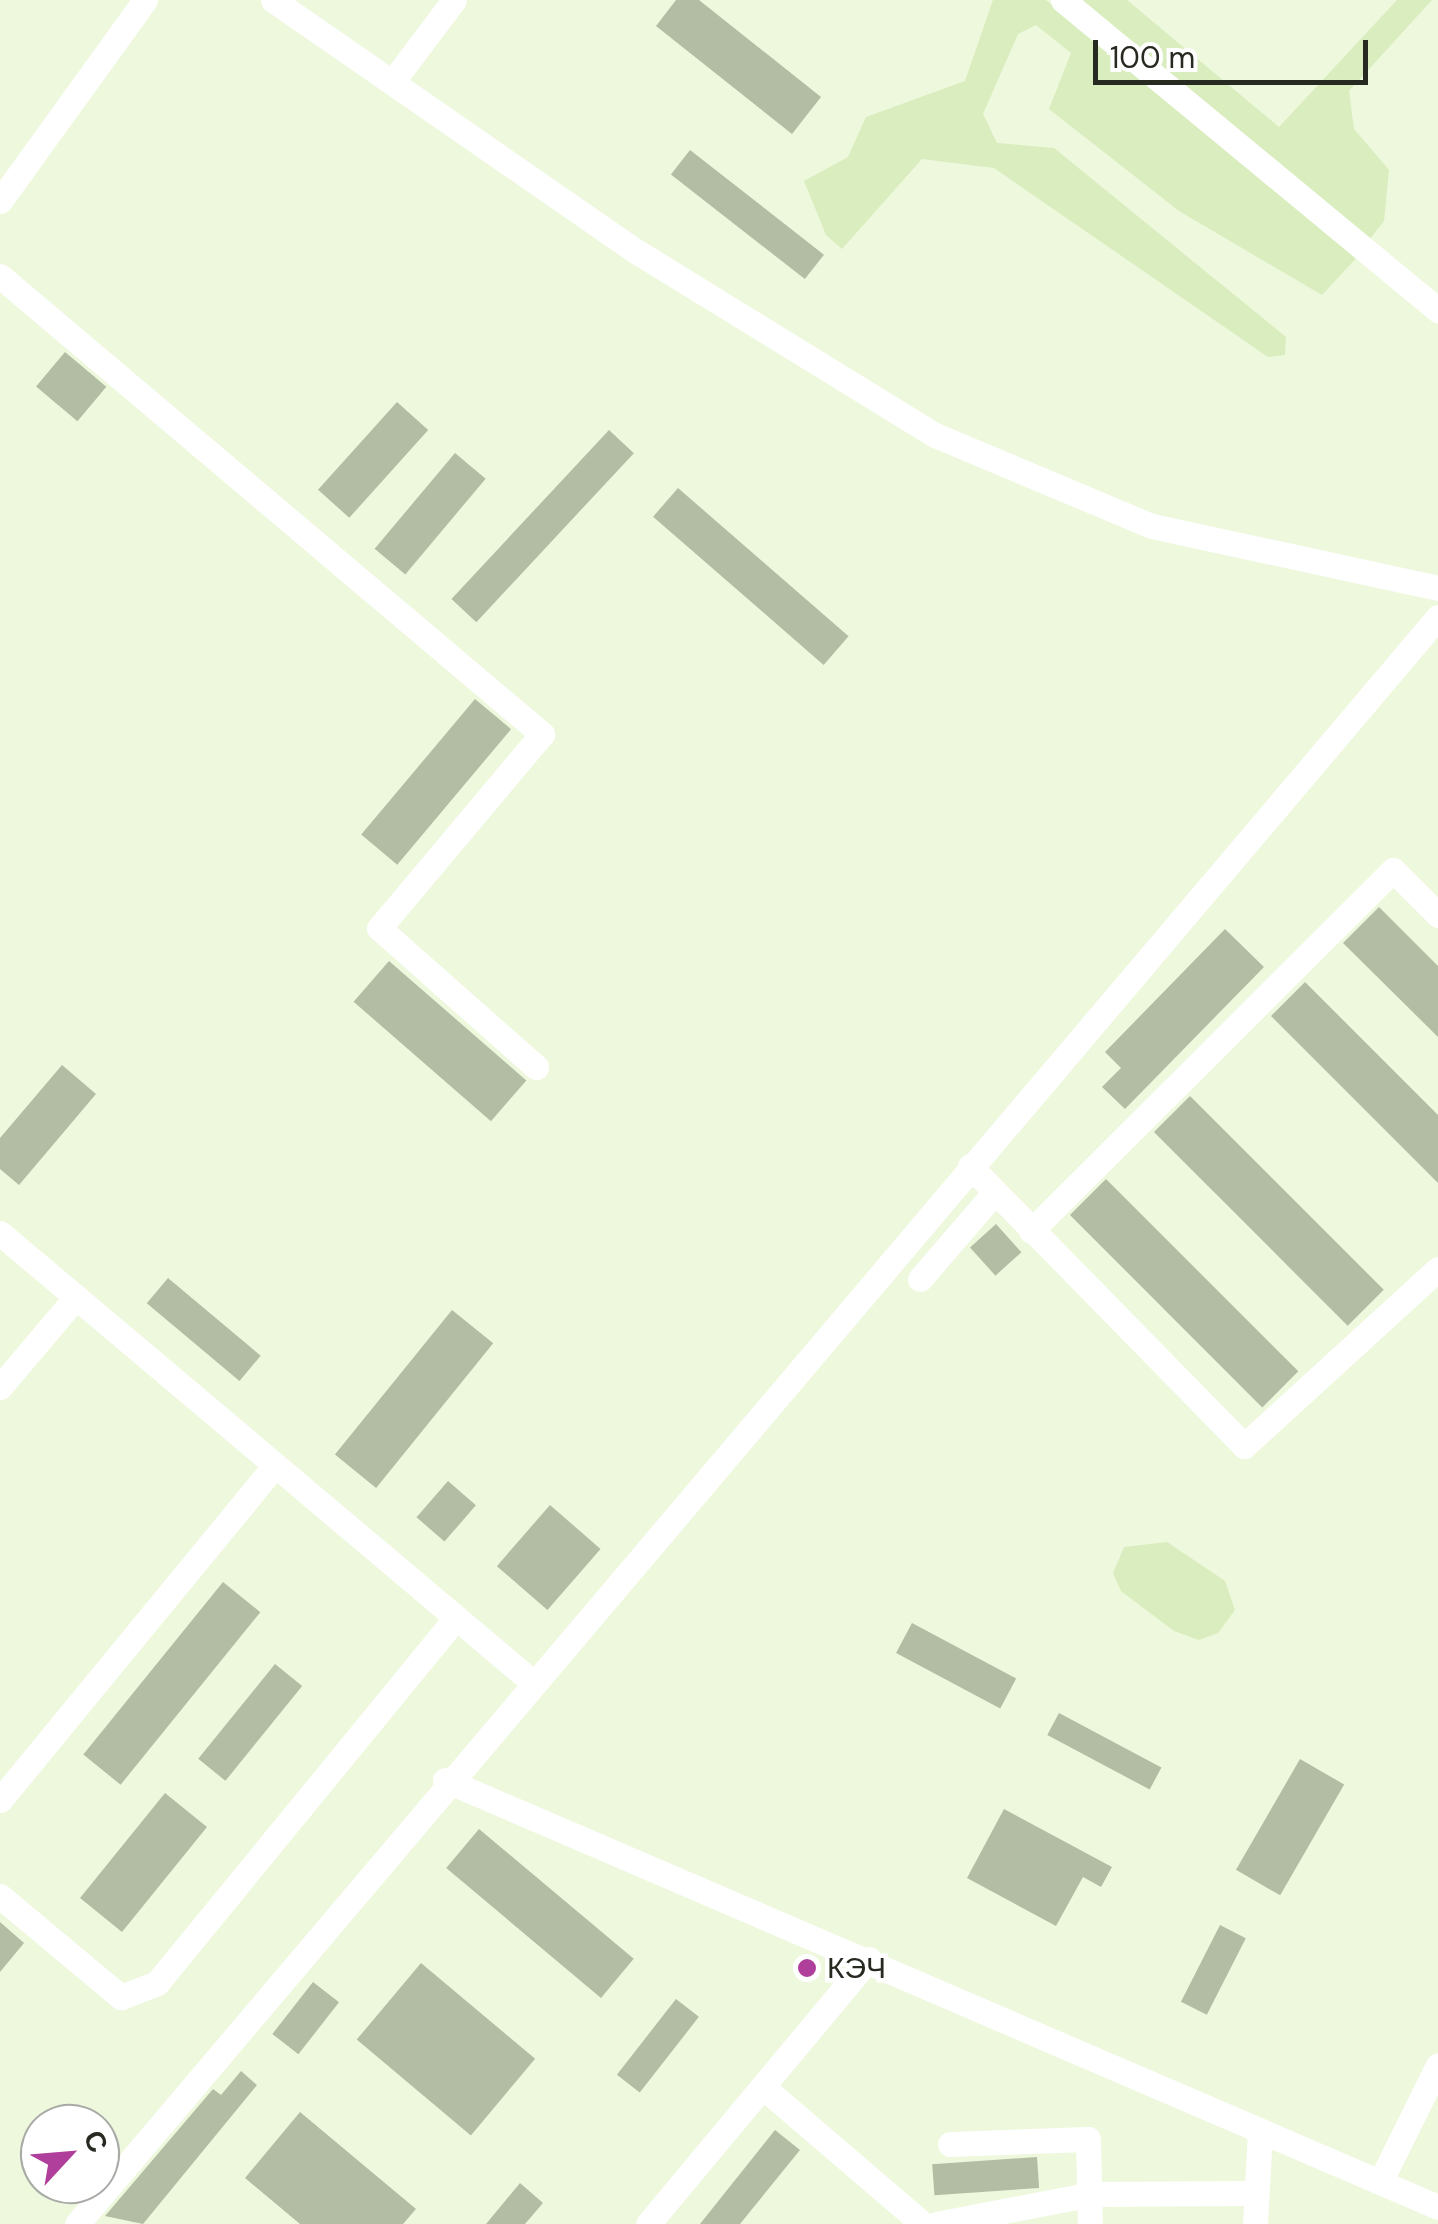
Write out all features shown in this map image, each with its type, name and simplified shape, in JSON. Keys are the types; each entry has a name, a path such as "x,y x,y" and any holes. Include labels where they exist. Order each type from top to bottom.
{"street":[{"path":"0,202 145,0"},
{"path":"273,0 748,324 935,435 1152,526 1438,588"},
{"path":"394,81 454,0"},
{"path":"1063,0 1438,310"},
{"path":"0,276 542,734 379,928 536,1067"},
{"path":"77,2224 530,1680 1434,630"},
{"path":"1031,1231 1394,870 1438,915"},
{"path":"970,1166 1244,1446 1438,1269"},
{"path":"920,1280 994,1192"},
{"path":"0,1233 530,1680"},
{"path":"0,1387 76,1297"},
{"path":"0,1800 275,1465"},
{"path":"0,1896 122,1996 157,1983 456,1618"},
{"path":"445,1780 1438,2206"},
{"path":"648,2224 869,1959"},
{"path":"1381,2180 1438,2065"},
{"path":"764,2086 923,2224"},
{"path":"1255,2224 1252,2193 1260,2131"},
{"path":"950,2144 1088,2139 1090,2224"},
{"path":"936,2224 1092,2194 1252,2193"}],"green space":[{"path":"993,0 1046,0 1359,255 1322,295 1179,211 1049,109 1071,53 1036,25 1018,34 983,114 997,143 1054,148 1286,337 1285,355 1268,357 994,168 922,159 842,249 826,235 804,181 848,157 866,117 965,81"},
{"path":"1080,0 1127,0 1279,127 1397,0 1432,0 1349,91 1354,129 1389,170 1384,221 1369,240"},
{"path":"1167,1542 1225,1581 1235,1610 1218,1633 1199,1640 1174,1631 1121,1591 1113,1573 1124,1547"}],"building":[{"path":"676,0 699,0 821,97 792,134 656,26"},
{"path":"690,150 824,255 805,279 671,174"},
{"path":"65,352 106,387 77,421 36,386"},
{"path":"397,402 428,430 349,518 318,490"},
{"path":"609,430 634,453 476,622 451,599"},
{"path":"455,453 486,479 405,574 375,549"},
{"path":"678,488 849,636 824,665 653,517"},
{"path":"475,699 511,729 397,865 361,835"},
{"path":"1379,907 1438,966 1438,1037 1343,943"},
{"path":"1225,929 1264,967 1125,1109 1102,1087 1121,1068 1105,1052"},
{"path":"389,961 526,1080 491,1121 354,1002"},
{"path":"1305,982 1438,1115 1438,1183 1271,1016"},
{"path":"62,1065 96,1094 19,1185 0,1169 0,1138"},
{"path":"1190,1096 1384,1290 1348,1326 1154,1132"},
{"path":"1106,1179 1298,1371 1262,1407 1070,1215"},
{"path":"996,1224 1021,1252 995,1276 970,1247"},
{"path":"168,1278 261,1356 239,1381 147,1303"},
{"path":"452,1310 493,1343 376,1488 335,1455"},
{"path":"448,1481 476,1505 444,1542 417,1517"},
{"path":"550,1505 601,1549 547,1610 497,1566"},
{"path":"223,1582 260,1612 121,1785 83,1755"},
{"path":"912,1623 1016,1678 1000,1708 896,1653"},
{"path":"275,1664 302,1686 225,1781 198,1759"},
{"path":"1059,1713 1161,1767 1150,1790 1047,1735"},
{"path":"1300,1759 1344,1784 1280,1895 1236,1870"},
{"path":"165,1793 207,1827 122,1932 80,1898"},
{"path":"1004,1809 1112,1867 1101,1887 1083,1877 1056,1926 967,1878"},
{"path":"479,1829 634,1959 601,1998 446,1868"},
{"path":"0,1922 24,1943 0,1972"},
{"path":"1220,1925 1246,1938 1207,2015 1181,2002"},
{"path":"421,1963 535,2059 471,2135 357,2040"},
{"path":"313,1982 339,2002 298,2054 272,2034"},
{"path":"676,1999 699,2017 640,2093 617,2075"},
{"path":"241,2071 257,2085 143,2224 105,2216 120,2204 120,2198 213,2089 221,2095"},
{"path":"300,2112 416,2209 403,2224 300,2224 245,2178"},
{"path":"775,2130 800,2150 740,2224 700,2224"},
{"path":"1037,2157 1039,2188 934,2195 932,2164"},
{"path":"520,2183 543,2203 525,2224 486,2224"}],"place":[{"name":"КЭЧ","path":"807,1968"}]}
